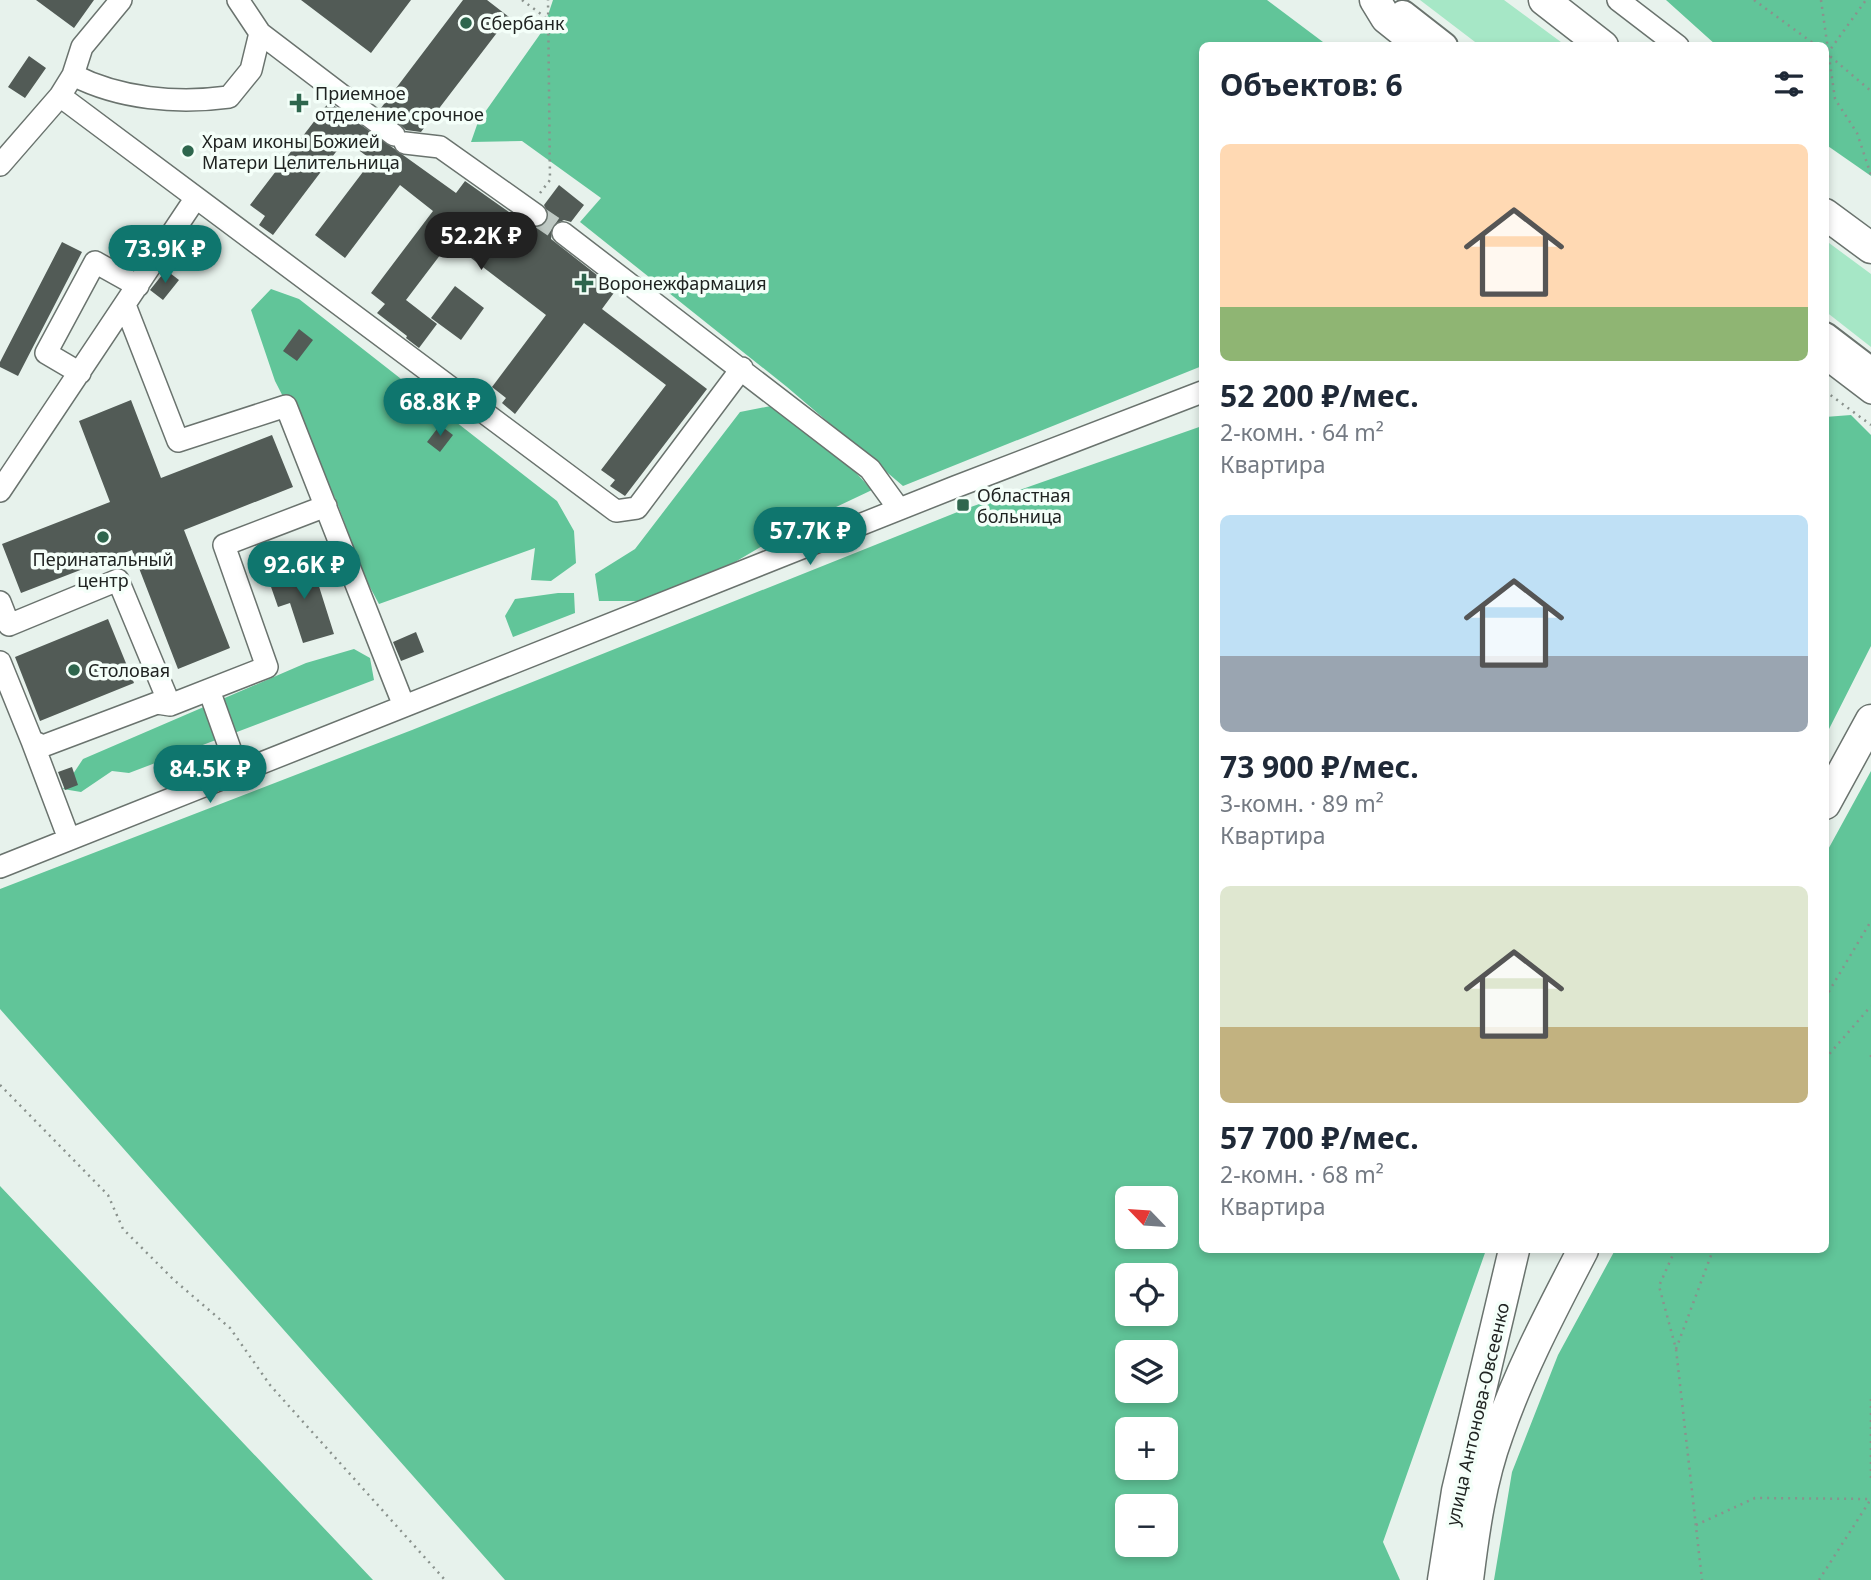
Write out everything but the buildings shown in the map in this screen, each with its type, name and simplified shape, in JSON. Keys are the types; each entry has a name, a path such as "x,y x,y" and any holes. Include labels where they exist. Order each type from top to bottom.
{"highway":[{"path":"1375,0 1386,18 1416,42"},
{"path":"1544,0 1598,42"},
{"path":"1829,217 1871,248"},
{"path":"1829,797 1871,720"},
{"name":"улица Антонова-Овсеенко","path":"1443,1580 1457,1491 1513,1253"},
{"name":"улица Антонова-Овсеенко","path":"1468,1580 1483,1490 1497,1436 1517,1384 1582,1253"}],"main road":[{"path":"1385,0 1439,42"},
{"path":"1829,339 1871,371"}],"street":[{"path":"0,165 60,96 73,75 82,47 121,0"},
{"path":"239,0 260,33 400,139 440,147 533,212"},
{"path":"1618,0 1673,42"},
{"path":"73,75 96,87 158,99 202,101 229,97 251,70 260,33"},
{"path":"60,96 616,511 637,508 742,369"},
{"path":"0,491 195,199"},
{"path":"563,233 870,469 899,509"},
{"path":"79,373 46,353 95,262 138,286"},
{"path":"125,305 178,441 286,406 404,706"},
{"path":"1829,361 1871,393"},
{"path":"0,867 899,509 1199,393"},
{"path":"32,741 43,746 156,703 170,705 267,667 224,545 326,506"},
{"path":"9,625 118,580 170,705"},
{"path":"0,602 9,625 0,661 69,839"},
{"path":"209,690 238,771"}],"path":[{"path":"522,0 549,20"},
{"path":"533,212 550,180 548,0"},
{"path":"1754,0 1812,42"},
{"path":"1821,0 1825,42"},
{"path":"1829,49 1866,0"},
{"path":"1829,56 1871,92"},
{"path":"1829,68 1835,99 1857,134 1871,175"},
{"path":"1829,394 1871,425"},
{"path":"1829,991 1871,921"},
{"path":"1829,1054 1871,1006"},
{"path":"1871,1055 1871,1060"},
{"path":"0,1085 108,1195 123,1229 174,1280 230,1328 270,1385 445,1580"},
{"path":"1674,1253 1659,1286 1676,1349 1702,1580"},
{"path":"1676,1349 1712,1253"},
{"path":"1871,1399 1871,1481"},
{"path":"1696,1525 1755,1498 1871,1499"},
{"path":"1819,1580 1871,1499"}],"green space":[{"path":"553,0 1267,0 1323,42 1199,42 1199,367 903,486 787,387 580,222 601,198 522,141 471,142 478,122 543,30"},
{"path":"1420,0 1504,0 1561,42 1475,42"},
{"path":"1666,0 1871,0 1871,176 1829,147 1829,42 1713,42"},
{"path":"1829,243 1871,274 1871,347 1829,314"},
{"path":"271,289 299,299 557,501 574,531 576,563 551,581 531,580 535,548 379,604 365,578 336,500 275,381 251,310"},
{"path":"771,406 820,434 872,490 796,526 735,562 641,601 599,601 595,574 635,549 740,412"},
{"path":"1851,415 1871,435 1871,646 1829,729 1829,417"},
{"path":"1199,427 1199,1253 1485,1253 1383,1542 1400,1580 505,1580 0,1009 0,889 412,730 965,509"},
{"path":"574,593 575,613 513,637 505,616 515,599"},
{"path":"354,649 370,658 374,680 129,773 112,771 81,792 63,789 83,759 306,663"},
{"path":"1871,771 1871,1580 1494,1580 1512,1472 1558,1355 1613,1253 1829,1253 1829,848"},
{"path":"0,1186 373,1580 0,1580"}],"tunnel":[{"path":"536,215 563,233"}],"place":[{"name":"Сбербанк","path":"466,23"},
{"name":"Приемное отделение срочное","path":"299,103"},
{"name":"Храм иконы Божией Матери Целительница","path":"188,151"},
{"name":"Воронежфармация","path":"584,283"},
{"name":"Областная больница","path":"963,505"},
{"name":"Перинатальный центр","path":"103,537"},
{"name":"Столовая","path":"74,670"}]}
